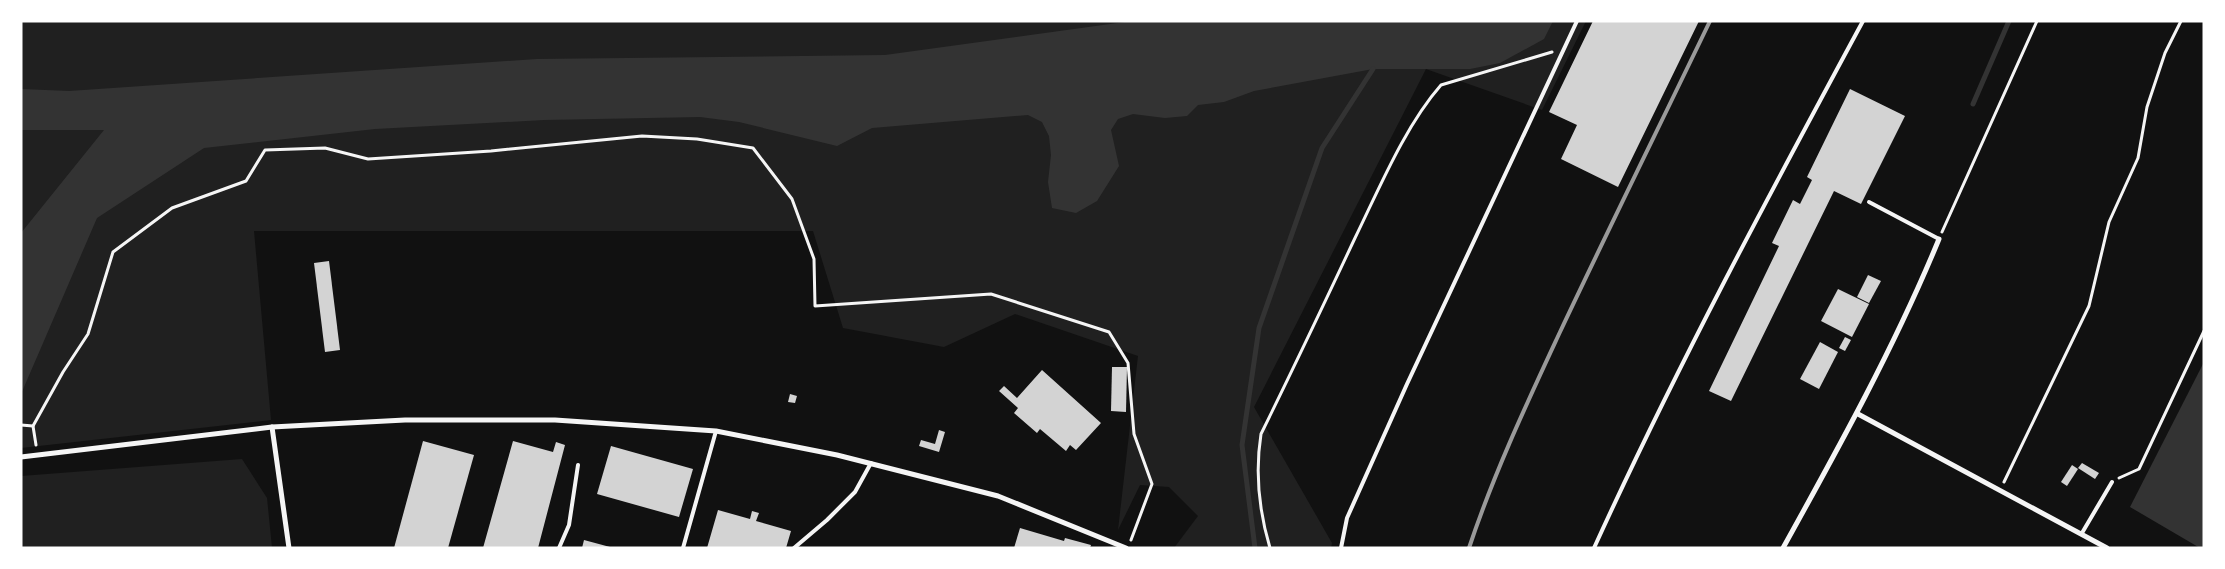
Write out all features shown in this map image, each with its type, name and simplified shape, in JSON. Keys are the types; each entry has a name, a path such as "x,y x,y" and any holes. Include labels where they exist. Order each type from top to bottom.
{"street":[{"path":"1783,548 1858,414 1921,282 1939,239"},
{"path":"1858,414 2107,548"},
{"path":"21,457 272,427 405,420 555,420 716,431 837,455 998,496 1127,548"},
{"path":"272,427 289,548"}],"lane":[{"path":"1341,548 1347,518 1407,384 1577,21"},
{"path":"1594,548 1748,232 1863,21"},
{"path":"1869,202 1939,239"},
{"path":"683,548 716,431"},
{"path":"794,548 827,520 854,492 871,463"},
{"path":"559,548 569,526 578,465"},
{"path":"2082,533 2112,482"}],"path":[{"path":"1939,239 2037,21"},
{"path":"2000,489 2089,306 2109,222 2138,158 2147,108 2165,52 2181,21"},
{"path":"1270,548 1262,520 1257,458 1261,434 1411,128 1429,99 1441,86 1565,48"},
{"path":"38,455 33,426 63,372 88,334 113,252 172,208 246,181 265,150 325,148 368,159 491,151 642,136 697,140 754,148 792,199 814,259 815,306 990,294 1109,332 1128,363 1134,434 1152,484 1127,548"},
{"path":"2112,482 2139,469 2204,331"},
{"path":"21,425 33,426"}],"shaded area":[{"path":"21,21 1586,21 1542,110 1426,69 1254,407 1332,543 1331,548 1174,548 1198,516 1169,487 1140,485 1118,530 1138,356 1015,314 944,347 843,328 813,231 254,231 271,420 21,448"},
{"path":"1132,21 1553,21 1544,39 1500,63 1470,69 1373,69 1254,91 1224,102 1198,105 1187,116 1165,118 1133,114 1118,119 1111,130 1119,166 1097,201 1076,213 1052,208 1048,182 1051,155 1049,136 1042,122 1028,115 872,128 837,146 739,122 700,117 544,120 375,129 204,148 97,218 21,394 21,233 104,130 21,130 21,89 69,91 537,59 885,55"},
{"path":"2204,362 2204,548 2200,548 2130,507"},
{"path":"242,459 267,498 272,548 21,548 21,476"}],"building":[{"path":"1593,21 1699,21 1618,187 1561,159 1577,125 1549,112"},
{"path":"1850,89 1905,116 1861,204 1834,191 1731,401 1709,391 1779,246 1772,243 1793,200 1800,204 1812,180 1807,177"},
{"path":"329,261 340,350 325,352 314,263"},
{"path":"1868,275 1881,281 1869,303 1857,297"},
{"path":"1838,289 1869,304 1852,337 1821,321"},
{"path":"1845,337 1851,340 1845,351 1839,348"},
{"path":"1820,342 1838,352 1819,389 1800,379"},
{"path":"1112,367 1127,367 1126,412 1111,411"},
{"path":"1042,370 1101,423 1076,450 1070,445 1066,451 1040,429 1037,433 1014,413 1018,408 999,391 1004,386 1017,398"},
{"path":"790,394 797,396 795,403 788,402"},
{"path":"939,430 945,432 939,452 919,446 921,440 935,444"},
{"path":"423,441 474,455 448,548 394,548"},
{"path":"513,441 553,452 556,442 565,445 538,548 483,548"},
{"path":"611,446 693,469 679,517 597,494"},
{"path":"2082,463 2099,473 2095,479 2078,468"},
{"path":"2072,465 2078,469 2067,486 2061,482"},
{"path":"718,510 750,519 752,511 759,513 756,521 791,531 786,548 707,548"},
{"path":"1020,528 1064,541 1065,538 1091,545 1090,548 1014,548"},
{"path":"584,540 610,547 610,548 582,548"}],"waterway":[{"path":"1973,104 2009,21"},
{"path":"1255,548 1242,445 1259,328 1322,148 1373,69"}],"railway":[{"path":"1469,548 1500,465 1535,385 1710,21"}]}
